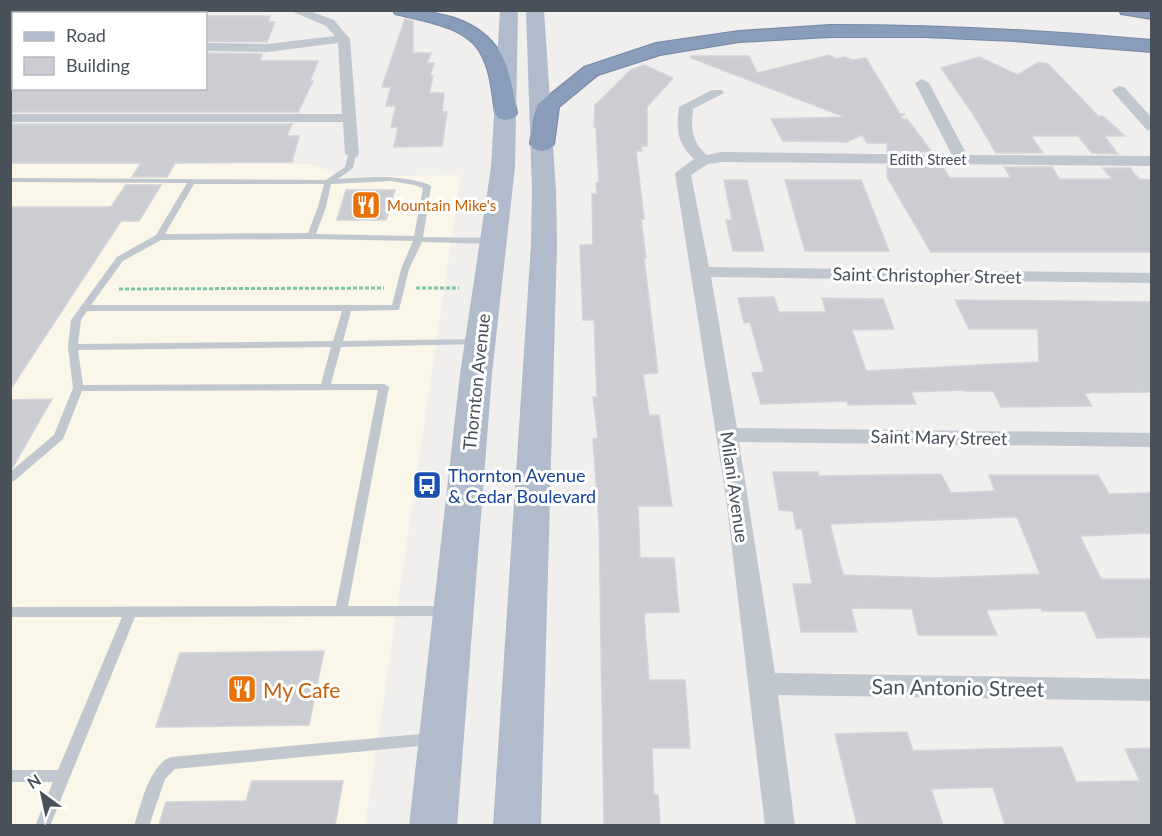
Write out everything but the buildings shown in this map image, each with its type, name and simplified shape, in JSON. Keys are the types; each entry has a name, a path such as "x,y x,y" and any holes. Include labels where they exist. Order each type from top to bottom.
{"highway":[{"path":"402,10 456,26 484,43 492,55 506,113"},
{"path":"1128,10 1152,14"},
{"path":"1073,21 1152,32"},
{"path":"542,144 547,107 558,91 591,64 637,45 702,31 799,22 889,22 956,26 1152,46"}],"main road":[{"name":"Thornton Avenue","path":"428,819 441,738 480,342 503,167 509,10"},
{"path":"517,825 544,244 536,10"}],"street":[{"path":"295,10 330,23 344,39 352,154"},
{"path":"207,47 267,48 344,39"},
{"path":"922,83 962,159"},
{"path":"1119,90 1152,127"},
{"path":"704,160 690,148 683,137 686,107 717,93"},
{"path":"10,118 348,118"},
{"name":"Edith Street","path":"704,160 722,157 1152,161"},
{"name":"Milani Avenue","path":"704,160 683,173 702,272 727,435 764,684 780,825"},
{"name":"Saint Christopher Street","path":"702,272 1152,278"},
{"name":"Saint Mary Street","path":"727,435 1152,440"},
{"name":"San Antonio Street","path":"764,684 1152,690"}],"lane":[{"path":"311,236 328,182 349,168 352,154"},
{"path":"10,180 328,182 396,180 415,181 428,187 418,240 405,269 396,308 84,308"},
{"path":"159,237 192,181"},
{"path":"10,478 59,436 78,388 73,347 76,320 120,259 159,237 311,236 493,241"},
{"path":"325,387 347,308"},
{"path":"73,347 337,346 480,342"},
{"path":"78,388 384,387 341,612"},
{"path":"10,612 453,611"},
{"path":"42,825 130,613"},
{"path":"141,825 159,775 171,763 441,738"},
{"path":"10,776 62,776"}],"path":[{"path":"98,289 487,288"}],"shaded area":[{"path":"10,164 311,164 348,177 461,175 365,825 11,825"}],"place":[{"name":"Mountain Mike's","path":"366,205"},
{"name":"Thornton Avenue & Cedar Boulevard","path":"427,485"},
{"name":"My Cafe","path":"242,689"}]}
